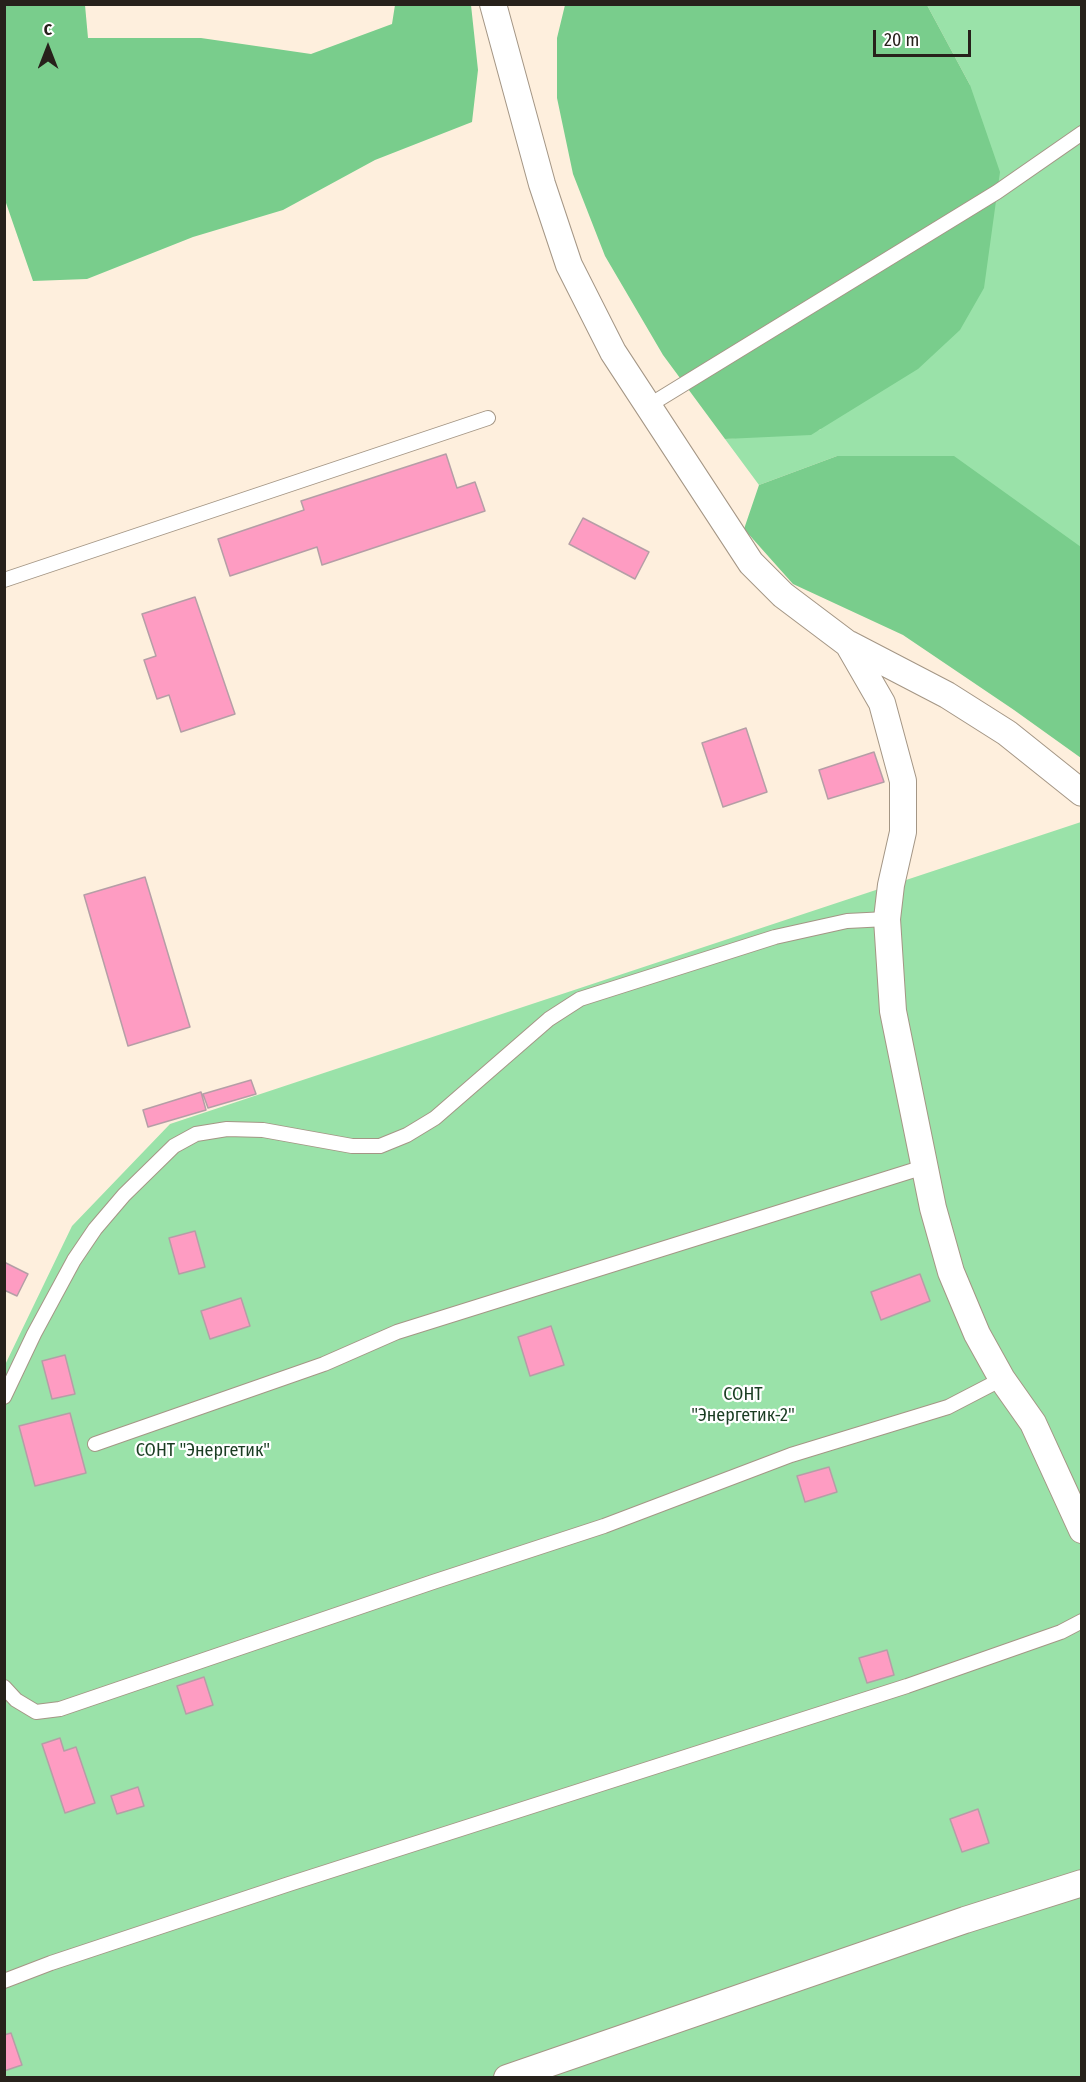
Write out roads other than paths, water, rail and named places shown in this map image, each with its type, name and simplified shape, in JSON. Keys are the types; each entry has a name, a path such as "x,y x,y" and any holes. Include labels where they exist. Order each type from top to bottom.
{"street":[{"path":"493,4 542,184 569,264 613,352 751,563 783,595 848,644 947,695 1007,734 1082,793"},
{"path":"848,644 882,703 903,781 903,832 886,919 893,1011 933,1208 951,1272 977,1334 1002,1379 1033,1422 1082,1530"},
{"path":"507,2078 965,1920 1082,1883"}],"lane":[{"path":"648,406 997,192 1082,134"},
{"path":"4,580 488,418"},
{"path":"4,1397 74,1260 95,1228 124,1195 174,1146 196,1134 227,1129 263,1130 352,1146 380,1146 407,1135 435,1118 549,1019 580,999 775,937 848,921 886,919"},
{"path":"95,1444 324,1364 397,1332 924,1167"},
{"path":"4,1687 16,1700 36,1712 60,1709 604,1526 791,1455 948,1407 1002,1379"},
{"path":"4,1981 51,1963 300,1881 907,1686 1061,1632 1082,1621"}],"park label":[{"name":"СОНТ \"Энергетик-2\"","path":"743,1405"},
{"name":"СОНТ \"Энергетик\"","path":"203,1451"}]}
